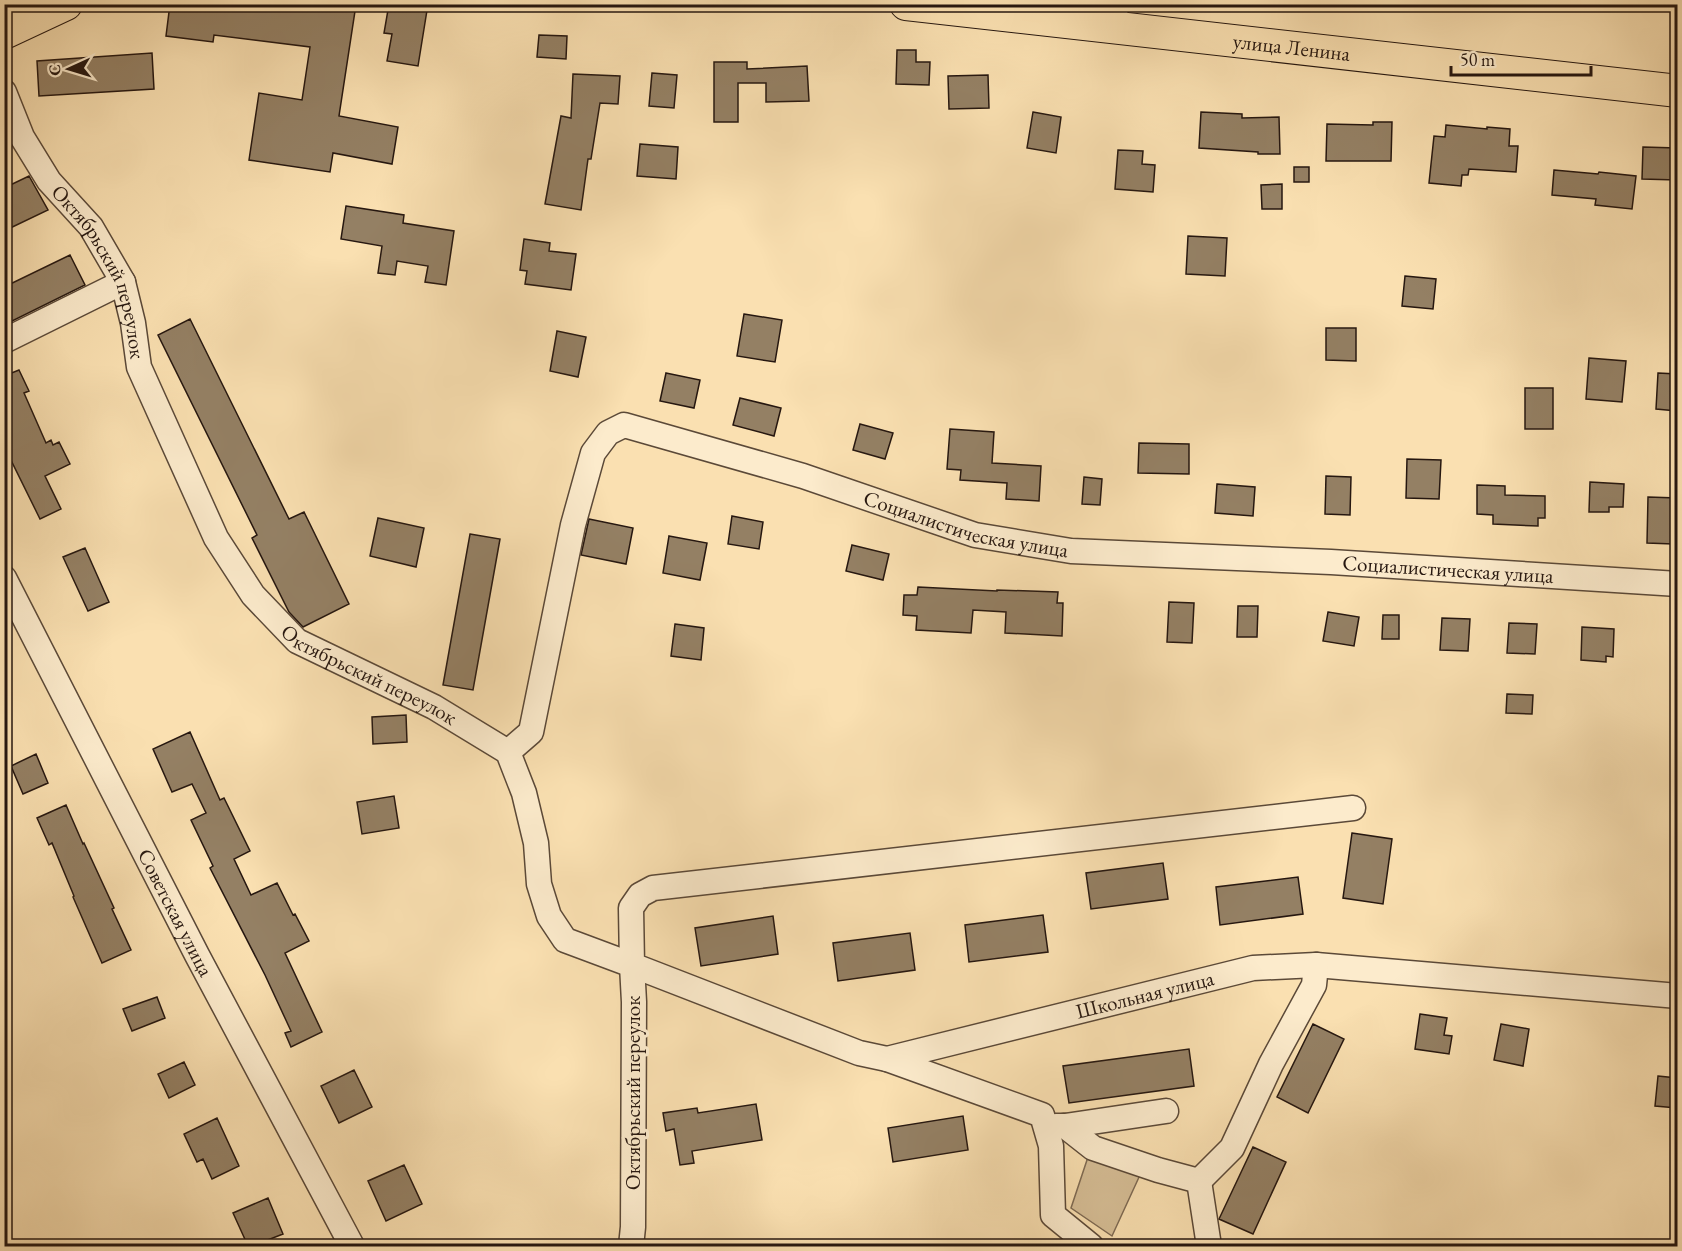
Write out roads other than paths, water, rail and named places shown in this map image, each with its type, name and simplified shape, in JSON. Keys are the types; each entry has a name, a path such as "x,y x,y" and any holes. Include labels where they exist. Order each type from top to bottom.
{"main road":[{"path":"4,33 66,4"},
{"name":"улица Ленина","path":"906,4 1115,17 1677,91"}],"street":[{"name":"Октябрьский переулок","path":"4,92 13,142 91,227 123,282 133,323 139,367 216,538 253,596 297,641 434,707 508,752 524,793 536,843 539,884 549,916 565,940 632,965 634,1002 631,1246"},
{"path":"4,341 123,282"},
{"name":"Социалистическая улица","path":"508,752 531,732 573,525 593,453 608,433 624,425 803,476 975,534 1071,551 1331,562 1677,584"},
{"name":"Советская улица","path":"4,578 197,955 352,1246"},
{"path":"632,965 631,908 640,895 653,888 1353,808"},
{"name":"Школьная улица","path":"632,965 859,1053 887,1059 1253,968 1316,965 1677,996"},
{"path":"1199,1181 1232,1148 1271,1064 1314,985 1316,965"},
{"path":"887,1059 1042,1115 1055,1126 1093,1148 1199,1181"},
{"path":"1055,1126 1166,1111"},
{"path":"1055,1126 1051,1146 1053,1215 1091,1246"},
{"path":"1199,1181 1209,1246"}]}
